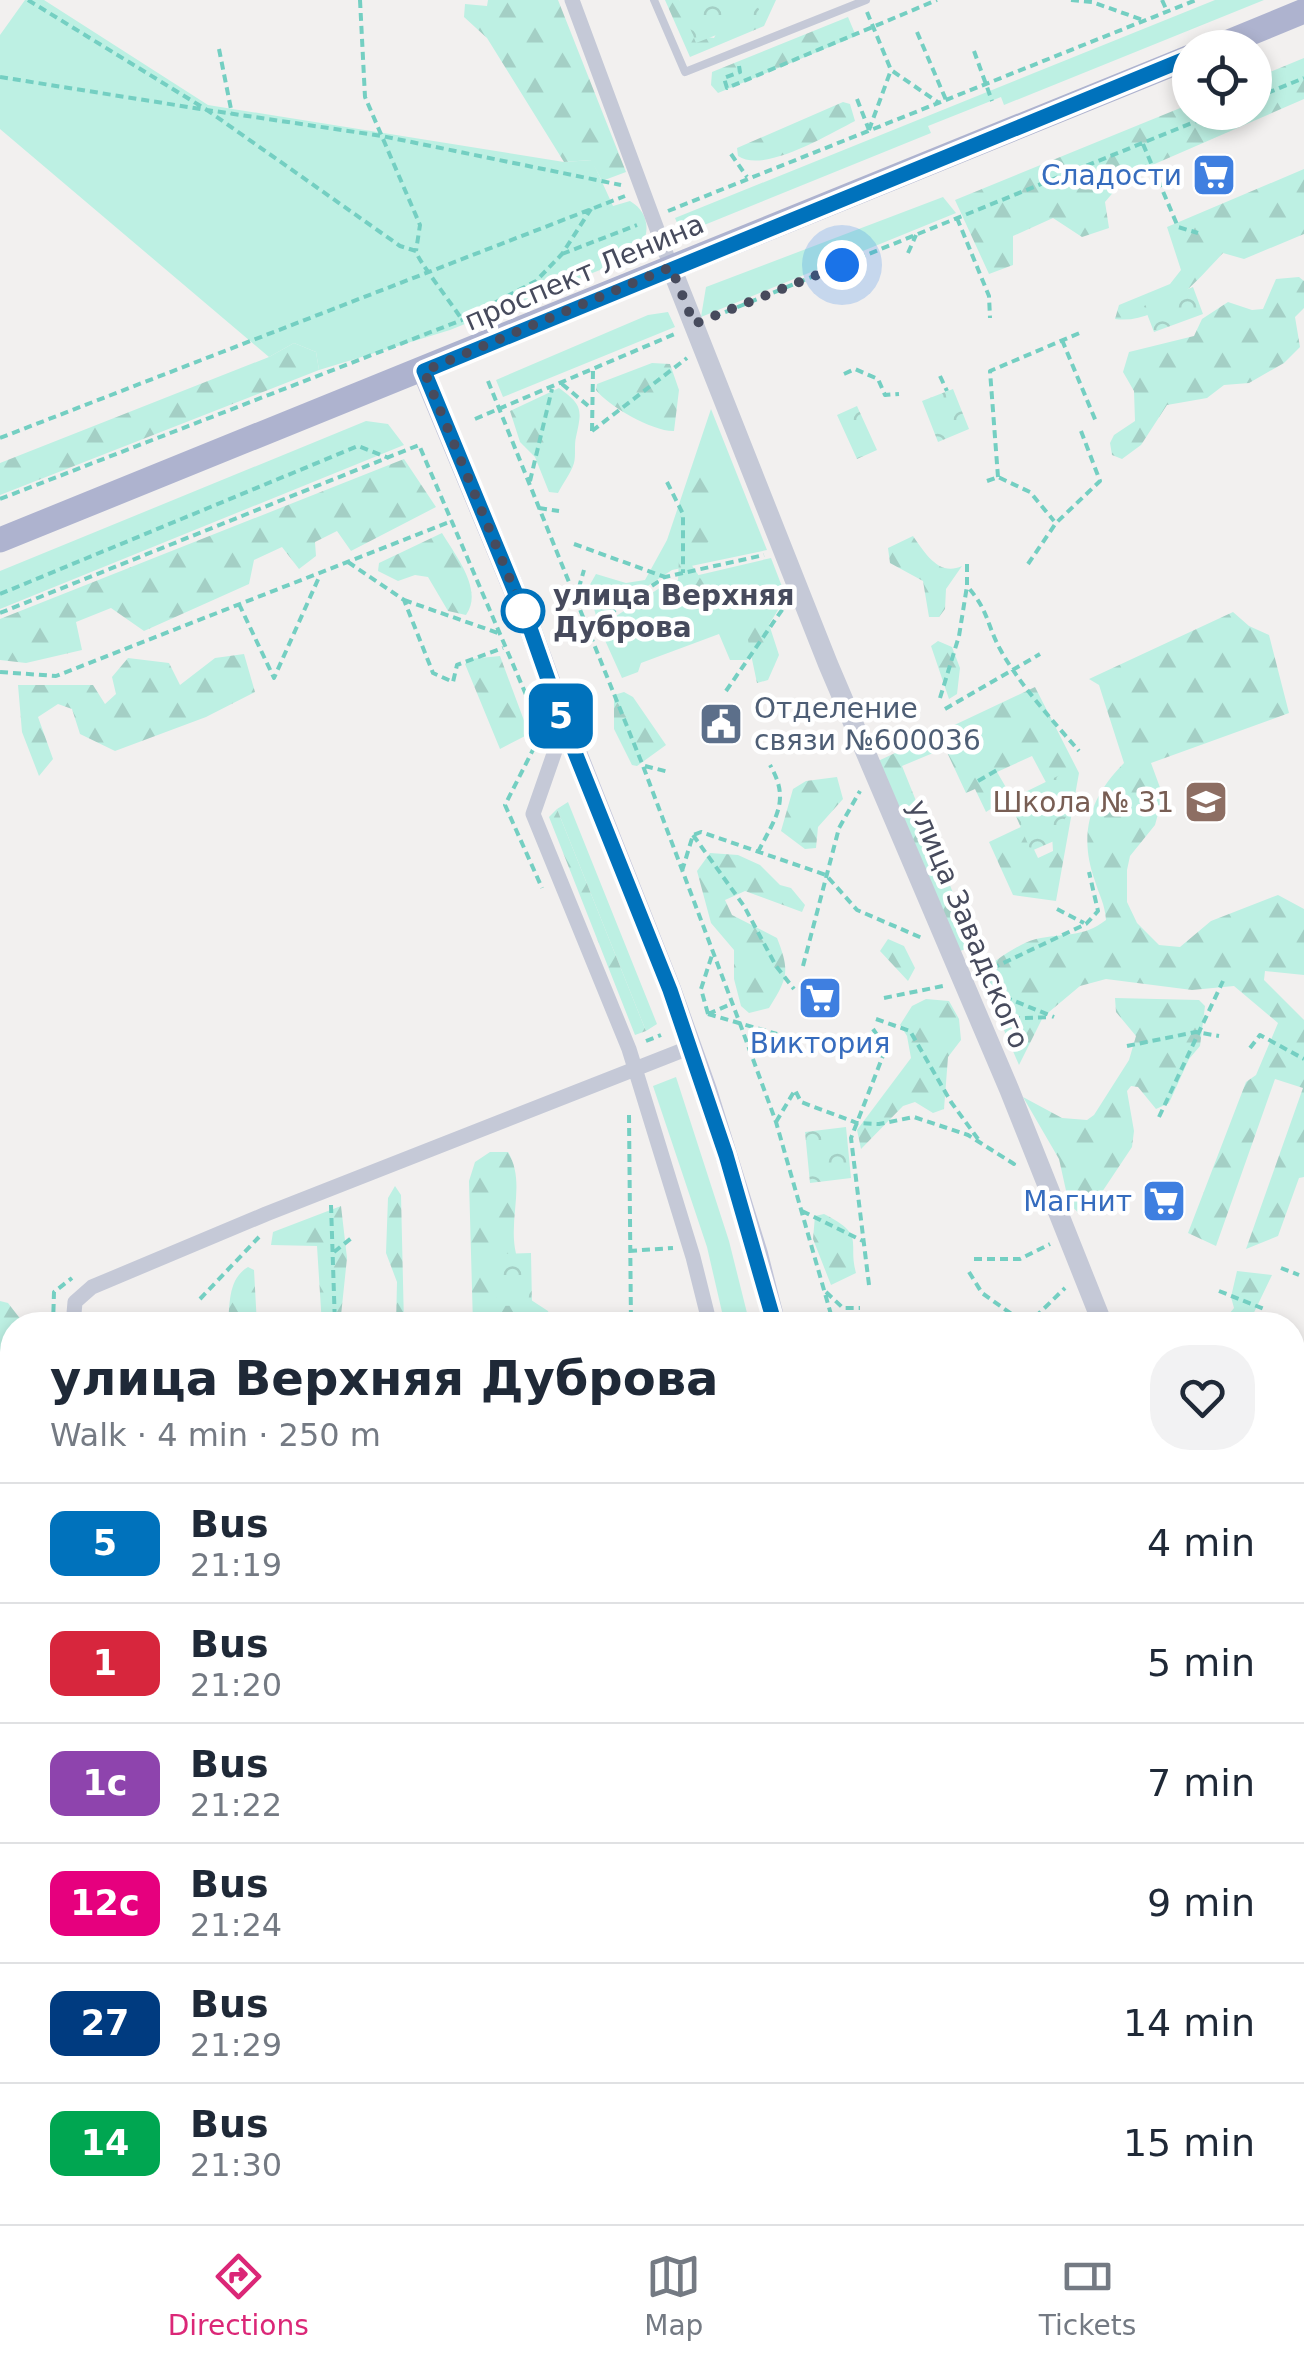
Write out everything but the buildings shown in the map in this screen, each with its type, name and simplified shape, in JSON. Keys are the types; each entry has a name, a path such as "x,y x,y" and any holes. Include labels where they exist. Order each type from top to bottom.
{"main road":[{"path":"1258,30 1304,11"},
{"name":"проспект Ленина","path":"0,540 1172,64"},
{"path":"424,371 530,628 690,1047 757,1254 772,1312"}],"street":[{"path":"572,0 671,267"},
{"name":"улица Завадского","path":"671,267 868,758 980,1019 1098,1312"},
{"path":"564,725 532,814 636,1069 707,1312"},
{"path":"75,1312 75,1302 92,1287 330,1188 690,1047"}],"lane":[{"path":"654,0 685,72 864,1"}],"path":[{"path":"28,0 207,110 400,246 416,251"},
{"path":"360,0 365,98 420,225 418,261 432,274 462,320"},
{"path":"724,78 727,88 937,0"},
{"path":"1071,0 1092,2 1145,20"},
{"path":"1162,0 1167,11"},
{"path":"562,254 1196,0"},
{"path":"864,1 891,70 938,103"},
{"path":"917,32 946,100"},
{"path":"829,33 833,43"},
{"path":"219,48 232,114"},
{"path":"974,51 992,101"},
{"path":"778,53 782,64"},
{"path":"869,130 891,70"},
{"path":"0,77 382,136 644,190"},
{"path":"1272,91 1304,78"},
{"path":"858,100 869,130"},
{"path":"475,419 694,324 1174,130"},
{"path":"1142,143 1178,227 1198,233"},
{"path":"731,154 747,178"},
{"path":"0,438 644,190"},
{"path":"0,499 462,320 536,281 562,254 591,209"},
{"path":"956,218 989,296 990,318"},
{"path":"908,253 916,235"},
{"path":"998,477 990,371 1082,332"},
{"path":"1062,340 1097,424"},
{"path":"593,370 592,431 691,356"},
{"path":"844,374 855,369 878,379 885,395 899,394"},
{"path":"940,376 947,392"},
{"path":"488,381 643,766 776,1122 830,1312"},
{"path":"562,384 592,410"},
{"path":"530,482 552,388"},
{"path":"1028,564 1056,523 1100,481 1081,431"},
{"path":"0,594 358,446 389,458"},
{"path":"0,612 419,446"},
{"path":"988,482 998,477"},
{"path":"998,477 1030,492 1056,523"},
{"path":"667,482 683,514 683,573"},
{"path":"540,508 559,511"},
{"path":"0,672 56,676 452,521"},
{"path":"574,544 665,577"},
{"path":"587,629 665,577 774,552"},
{"path":"348,562 404,600 498,633"},
{"path":"940,698 959,636 967,564"},
{"path":"575,602 584,570"},
{"path":"239,604 274,678 321,572"},
{"path":"967,586 983,604 1000,650 1079,752"},
{"path":"726,691 792,595"},
{"path":"404,600 434,673 453,682 456,665 504,648"},
{"path":"945,709 1040,654"},
{"path":"804,966 839,828 859,796 868,758"},
{"path":"758,853 782,801 780,781 770,764"},
{"path":"643,766 669,772"},
{"path":"978,780 999,769"},
{"path":"682,871 694,835 701,832 826,875 857,910 924,940"},
{"path":"694,835 744,906 776,966 794,989"},
{"path":"884,998 964,981 1086,924 1098,911 1089,872"},
{"path":"1057,910 1086,924"},
{"path":"708,1014 701,989 713,952"},
{"path":"964,981 1054,1017 980,1019"},
{"path":"1159,1117 1223,981"},
{"path":"708,1014 732,1004"},
{"path":"708,1014 777,1034"},
{"path":"876,1019 910,1031 980,1143"},
{"path":"868,1285 851,1138 886,1048 872,1029"},
{"path":"1127,1046 1196,1032 1219,1036"},
{"path":"1250,1048 1260,1034 1304,1060"},
{"path":"637,1045 661,1035"},
{"path":"776,1122 796,1090 802,1102 857,1124 914,1117 968,1135 1014,1164"},
{"path":"629,1102 631,1312"},
{"path":"330,1188 334,1312"},
{"path":"802,1211 863,1240"},
{"path":"200,1298 264,1231"},
{"path":"974,1259 1020,1259 1068,1234"},
{"path":"332,1254 354,1236"},
{"path":"629,1251 673,1248"},
{"path":"1280,1268 1299,1275"},
{"path":"1040,1312 1082,1270"},
{"path":"970,1272 982,1293 1009,1312"},
{"path":"1218,1291 1264,1309"},
{"path":"825,1292 843,1308 860,1308"}],"green space":[{"path":"25,0 44,0 208,105 564,162 592,160 613,206 630,201 643,214 646,229 642,245 630,258 450,330 319,370 316,352 294,343 269,357 0,129 0,35"},
{"path":"488,0 558,0 626,172 602,181 591,160 564,162 487,38 464,17 465,4 487,6"},
{"path":"665,0 679,0 707,37 714,38 726,14 727,0 776,0 764,26 690,57"},
{"path":"679,0 755,0 762,17 696,43"},
{"path":"1215,0 1264,0 1190,30 1172,30 1172,37 1004,105 1001,97 928,126 931,133 682,234 675,218"},
{"path":"848,17 856,36 718,93 711,85 712,72"},
{"path":"1304,58 1304,99 1272,113 1272,71"},
{"path":"843,102 850,104 855,121 780,156 749,160 738,156 737,148"},
{"path":"1172,111 1172,130 1233,130 1127,176 1105,202 1109,228 1082,237 1053,218 1013,236 1013,265 989,274 955,200"},
{"path":"1304,169 1304,234 1244,259 1223,253 1189,288 1162,308 1131,319 1115,319 1119,305 1170,284 1181,270 1167,227"},
{"path":"943,197 956,213 701,317 706,287"},
{"path":"1299,277 1304,281 1304,308 1295,317 1300,347 1284,363 1249,383 1224,385 1207,398 1167,405 1141,445 1122,459 1112,455 1110,443 1114,435 1135,421 1134,391 1123,372 1129,352 1194,336 1202,319 1228,302 1252,310 1263,309 1276,279"},
{"path":"1193,287 1203,314 1154,332 1144,306"},
{"path":"668,312 675,327 503,397 496,380 648,315"},
{"path":"294,343 316,352 319,370 0,495 0,463 269,357"},
{"path":"652,363 670,364 679,390 674,431 632,417 596,390 597,384"},
{"path":"559,388 573,399 580,414 574,463 558,493 549,492 535,457 520,442 510,411"},
{"path":"953,389 969,429 938,442 922,401"},
{"path":"857,406 877,450 857,459 837,415"},
{"path":"711,409 767,550 672,570 597,619 588,588 596,574 626,583 645,580 667,540"},
{"path":"366,421 388,424 404,445 0,609 0,571"},
{"path":"404,459 436,507 351,551 337,531 315,542 316,556 299,569 282,547 254,560 249,584 144,631 111,608 76,622 82,650 26,663 0,660 0,619"},
{"path":"691,469 720,485 714,516 708,518 714,538 696,551 691,564 701,579 741,579 748,601 767,618 779,655 768,680 757,683 745,626 726,601 692,596 678,581 681,510"},
{"path":"442,533 470,584 471,605 466,615 448,611 428,577 415,575 398,581 378,571 379,563"},
{"path":"913,536 940,566 962,566 946,589 945,609 939,617 929,617 923,581 890,563 888,548"},
{"path":"771,558 786,597 747,660 730,660 719,634 641,663 638,672 622,678 599,627 669,582"},
{"path":"1233,612 1249,626 1269,635 1289,713 1151,763 1162,793 1161,803 1155,825 1130,856 1127,902 1137,923 1159,945 1180,947 1211,921 1278,895 1304,909 1304,975 1265,971 1264,980 1304,1020 1304,1177 1299,1178 1278,1236 1246,1249 1303,1088 1275,1079 1216,1246 1188,1233 1246,1082 1256,1075 1278,1023 1234,986 1192,990 1106,979 1080,986 1043,1017 1019,1065 979,972 1029,941 1081,932 1106,920 1090,864 1088,832 1095,803 1124,763 1099,685 1089,679"},
{"path":"938,641 952,647 960,668 957,694 949,699 931,646"},
{"path":"244,654 255,692 206,717 115,751 80,734 72,709 58,704 38,717 53,759 39,776 22,732 18,685 93,685 105,704 116,694 112,677 128,658 169,663 180,685 215,658"},
{"path":"500,656 529,734 500,749 465,664 470,659"},
{"path":"1035,687 1079,773 1056,901 1013,895 989,842 1023,826 1038,858 1053,851 1049,788 1032,756 997,772 1011,796 986,812 975,789 966,793 945,748 902,766 974,945 956,953 876,762"},
{"path":"624,692 633,697 666,745 637,766 632,765 614,729 614,695"},
{"path":"1060,775 1070,795 1061,838 1031,851 1009,800"},
{"path":"837,777 843,799 818,827 816,848 805,849 781,831 793,789 806,781"},
{"path":"568,802 657,1024 646,1031 557,809"},
{"path":"557,809 646,1031 635,1035 549,817"},
{"path":"710,853 738,855 760,865 780,885 791,888 805,905 802,912 745,891 725,900 732,915 777,938 785,974 769,1008 749,1013 741,1006 734,979 734,950 711,923 697,871"},
{"path":"888,939 904,946 915,968 908,981 880,951"},
{"path":"1115,998 1199,1000 1205,1006 1200,1046 1189,1059 1169,1103 1156,1109 1138,1087 1131,1086 1127,1091 1134,1131 1132,1147 1088,1213 1080,1214 1069,1204 1059,1159 1023,1097 1062,1118 1087,1120 1094,1115 1129,1060 1136,1036 1116,1012"},
{"path":"926,999 949,1001 959,1019 961,1040 948,1057 944,1109 933,1113 915,1102 903,1106 861,1149 857,1130 911,1058 907,1036 900,1025 912,1006"},
{"path":"676,1077 729,1241 747,1312 722,1312 707,1247 653,1086"},
{"path":"846,1127 851,1178 810,1183 805,1132"},
{"path":"490,1152 508,1152 513,1162 514,1240 525,1296 548,1312 473,1312 469,1181 475,1162"},
{"path":"395,1186 401,1195 404,1312 396,1312 397,1282 386,1253 388,1198"},
{"path":"341,1206 347,1258 341,1312 321,1312 317,1246 271,1245 273,1232"},
{"path":"824,1214 846,1228 853,1240 856,1273 831,1285 813,1239 815,1216"},
{"path":"531,1253 532,1305 497,1306 496,1254"},
{"path":"248,1267 254,1270 256,1312 229,1312 233,1285"},
{"path":"1237,1271 1272,1275 1254,1312 1231,1312 1234,1308 1231,1297"},
{"path":"0,1301 8,1303 15,1312 0,1312"}],"bus line":[{"name":"5","path":"772,1312 702,1077 670,990 564,725 530,628 424,371 1172,64"}],"place":[{"name":"Сладости","path":"1214,175"},
{"name":"улица Верхняя Дуброва","path":"523,611"},
{"name":"Отделение связи №600036","path":"721,724"},
{"name":"Школа № 31","path":"1206,802"},
{"name":"Виктория","path":"820,998"},
{"name":"Магнит","path":"1164,1201"}],"route":[{"path":"523,611 424,371 671,267 694,324 842,265"}]}
